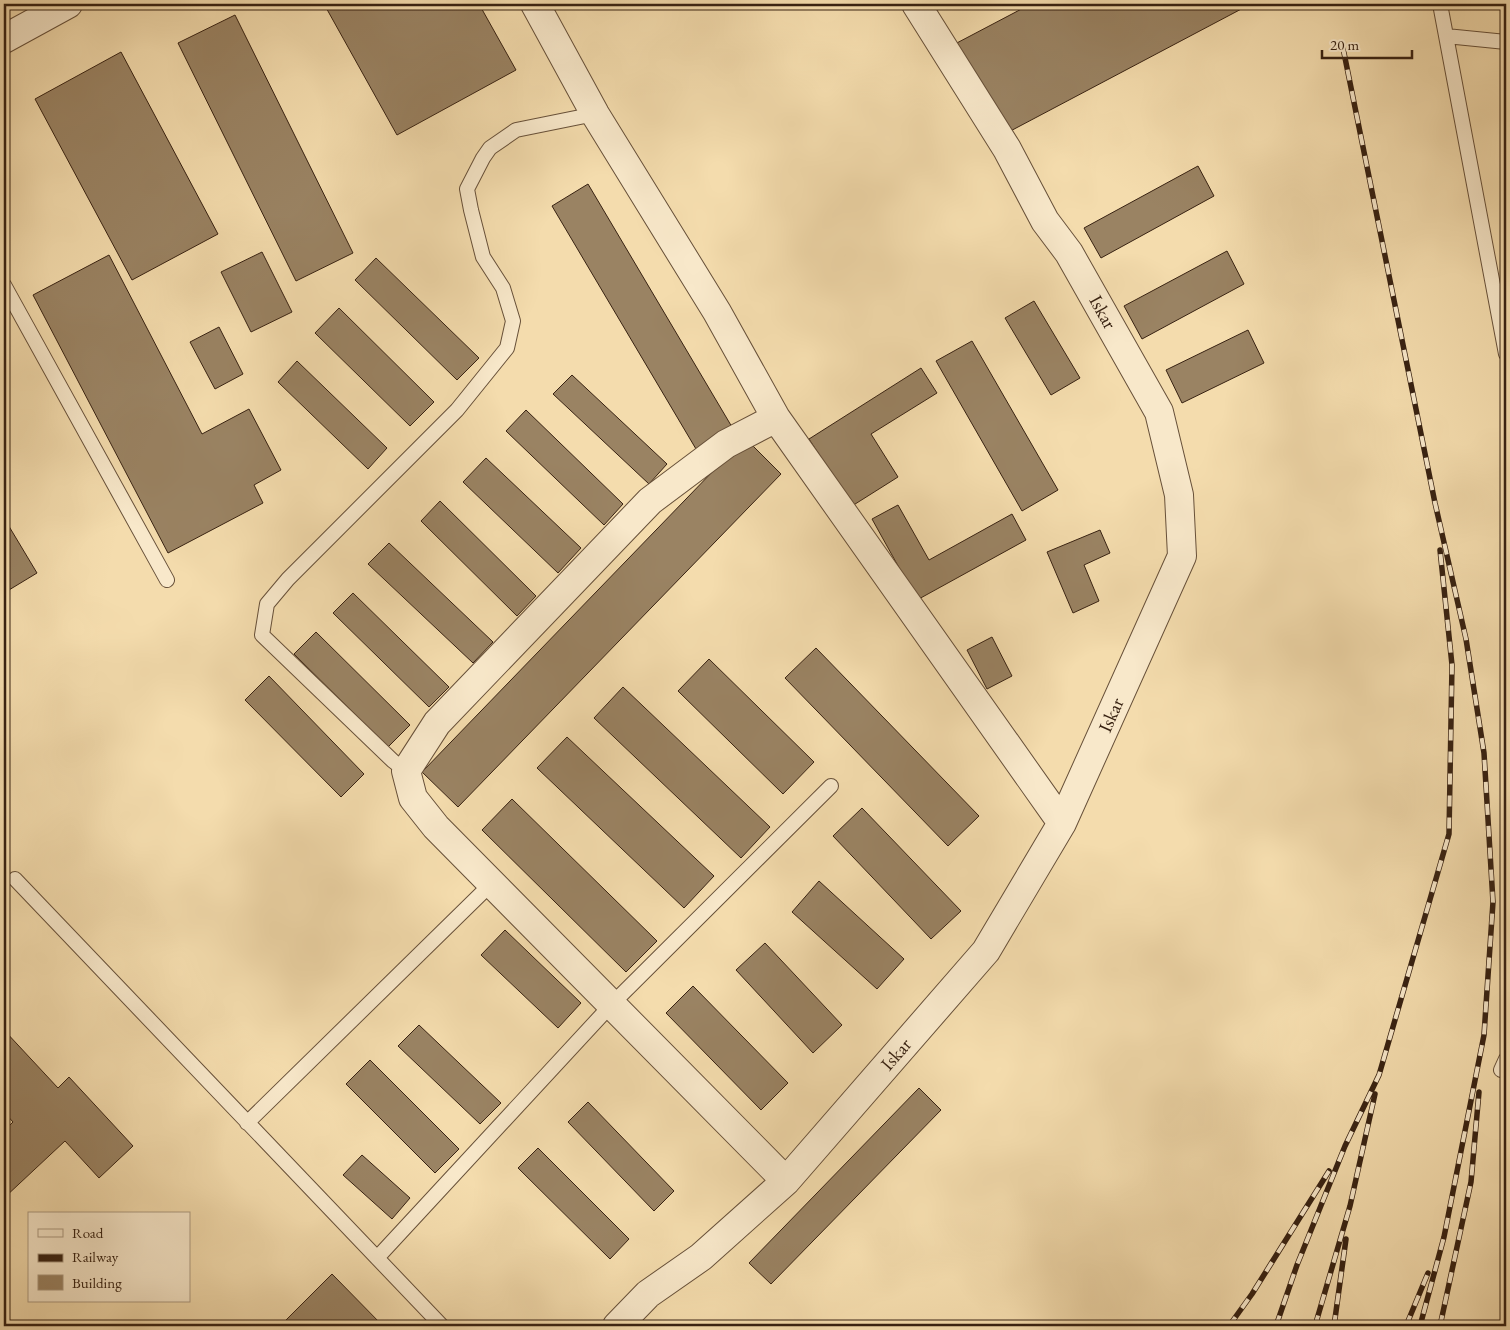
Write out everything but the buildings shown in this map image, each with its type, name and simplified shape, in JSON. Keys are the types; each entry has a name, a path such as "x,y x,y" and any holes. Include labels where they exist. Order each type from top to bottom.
{"street":[{"path":"4,39 68,4"},
{"path":"535,4 595,114 718,312 776,418 1062,823"},
{"name":"Iskar","path":"617,1326 648,1294 701,1257 786,1180 986,951 1062,823 1182,556 1179,495 1159,412 1069,253 1045,221 1007,149 916,4"},
{"path":"776,418 726,444 650,501 437,723 406,771 413,798 436,827 786,1180"}],"lane":[{"path":"1440,4 1506,354"},
{"path":"1446,36 1506,42"},
{"path":"406,771 262,635 267,604 288,579 457,410 507,348 513,321 503,288 483,257 470,210 467,189 490,148 516,130 595,114"},
{"path":"4,284 167,580"},
{"path":"377,1258 612,1004 831,786"},
{"path":"15,879 442,1326"},
{"path":"247,1123 491,884"}],"railway":[{"path":"1343,48 1435,503 1466,639 1484,753 1493,902 1484,1035 1444,1237 1420,1326"},
{"path":"1276,1326 1297,1265 1345,1146 1379,1075 1449,834 1452,665 1440,550"},
{"path":"1440,1326 1471,1182 1479,1092"},
{"path":"1315,1326 1350,1206 1375,1094"},
{"path":"1229,1326 1252,1294 1329,1171"},
{"path":"1334,1326 1346,1239"},
{"path":"1406,1326 1428,1273"}]}
